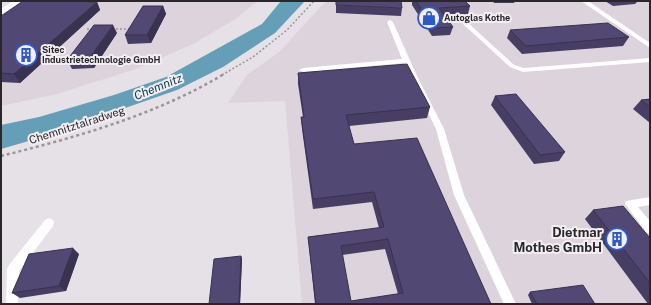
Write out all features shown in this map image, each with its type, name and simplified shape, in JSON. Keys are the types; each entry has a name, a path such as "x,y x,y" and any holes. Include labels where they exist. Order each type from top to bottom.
{"main road":[{"path":"1,15 22,1"}],"lane":[{"path":"584,1 650,46"},
{"path":"390,22 440,129 459,196 510,304"},
{"path":"464,22 512,66 523,70 650,60"},
{"path":"303,70 407,61"},
{"path":"650,202 630,204 650,229"},
{"path":"12,304 13,269 48,223"}],"path":[{"name":"Chemnitztalradweg","path":"1,156 95,129 133,116 192,91 232,70 271,43 304,14 314,1"},
{"path":"88,29 101,29"},
{"path":"108,29 129,29"}],"shaded area":[{"path":"35,1 258,1 234,20 193,44 136,69 57,94 1,106 1,23"},
{"path":"326,1 650,1 650,304 302,304 285,101 228,103 247,75 279,52"}],"water":[{"name":"Chemnitz","path":"281,1 305,1 275,33 223,67 177,90 39,138 1,149 1,125 39,117 114,95 166,77 262,24"}],"building":[{"name":"Sitec Industrietechnologie GmbH","path":"23,1 97,2 14,74 1,73 1,16"},
{"path":"336,1 401,1 402,8 336,5"},
{"path":"416,1 465,1 470,6 439,8 453,27 434,28"},
{"path":"143,6 163,6 147,35 125,35"},
{"path":"608,23 629,37 526,46 510,30"},
{"path":"94,25 113,25 89,59 67,60"},
{"path":"407,64 430,107 346,115 354,144 417,138 491,304 316,304 308,237 384,227 374,192 313,199 301,117 304,117 298,73","holes":["388,239 403,293 351,301 341,246"]},
{"path":"516,94 565,152 540,155 495,96"},
{"path":"650,99 650,107 641,100"},
{"path":"623,206 650,238 650,283 593,210"},
{"path":"73,248 59,286 12,293 29,254"},
{"path":"241,256 239,303 209,304 214,259"},
{"path":"583,285 595,304 537,304 530,292"}],"place":[{"name":"Autoglas Kothe","path":"429,18"},
{"name":"Sitec Industrietechnologie GmbH","path":"26,55"},
{"name":"Dietmar Mothes GmbH","path":"617,239"}]}
